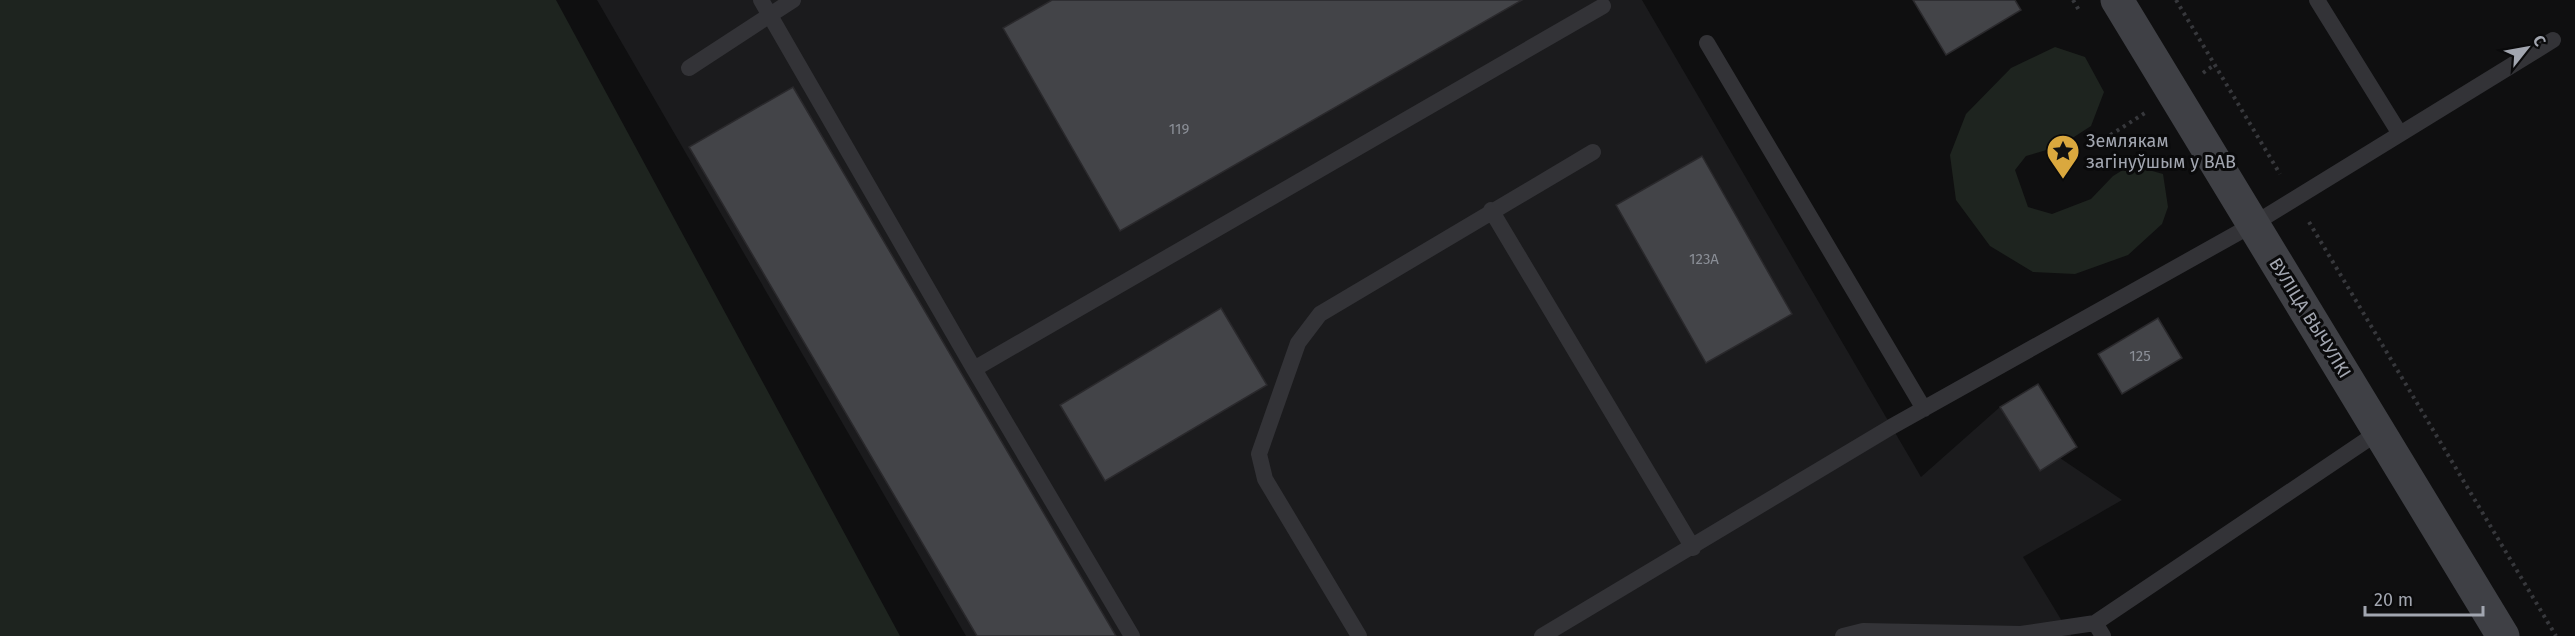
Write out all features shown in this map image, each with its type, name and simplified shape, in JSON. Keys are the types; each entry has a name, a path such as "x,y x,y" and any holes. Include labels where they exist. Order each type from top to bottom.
{"street":[{"name":"ВУЛІЦА ВЫЧУЛКІ","path":"2117,0 2503,636"}],"lane":[{"path":"761,0 974,369 1132,636"},
{"path":"689,68 793,0"},
{"path":"2317,0 2400,134"},
{"path":"974,369 1603,6"},
{"path":"1542,636 1924,409 2252,225 2553,40"},
{"path":"1707,43 1924,409"},
{"path":"1359,636 1265,479 1259,454 1298,343 1320,314 1491,210 1593,152"},
{"path":"1491,210 1693,548"},
{"path":"1843,636 1863,631 2020,635 2099,629 2380,431"}],"path":[{"path":"2176,0 2556,636"}],"shaded area":[{"path":"0,0 556,0 900,636 0,636"},
{"path":"597,0 1642,0 1921,477 2000,407 2060,458 2122,500 2023,557 2071,636 966,636"},
{"path":"2055,47 2085,57 2104,92 2091,126 2060,146 2026,156 2015,170 2028,207 2052,214 2091,199 2113,176 2131,165 2163,174 2168,207 2162,224 2128,255 2075,274 2033,272 1990,246 1956,200 1950,155 1966,114 2011,68"}],"building":[{"path":"1052,0 1522,0 1120,231 1003,28"},
{"path":"1913,0 2015,0 2021,10 1946,55"},
{"path":"793,87 1116,636 977,636 689,147"},
{"path":"1702,156 1792,314 1706,363 1616,205"},
{"path":"1221,308 1267,385 1105,481 1060,405"},
{"path":"2158,318 2182,358 2122,394 2098,354"},
{"path":"2038,384 2077,447 2040,471 2000,407"}],"place":[{"name":"Землякам загінуўшым у ВАВ","path":"2063,180"}]}
